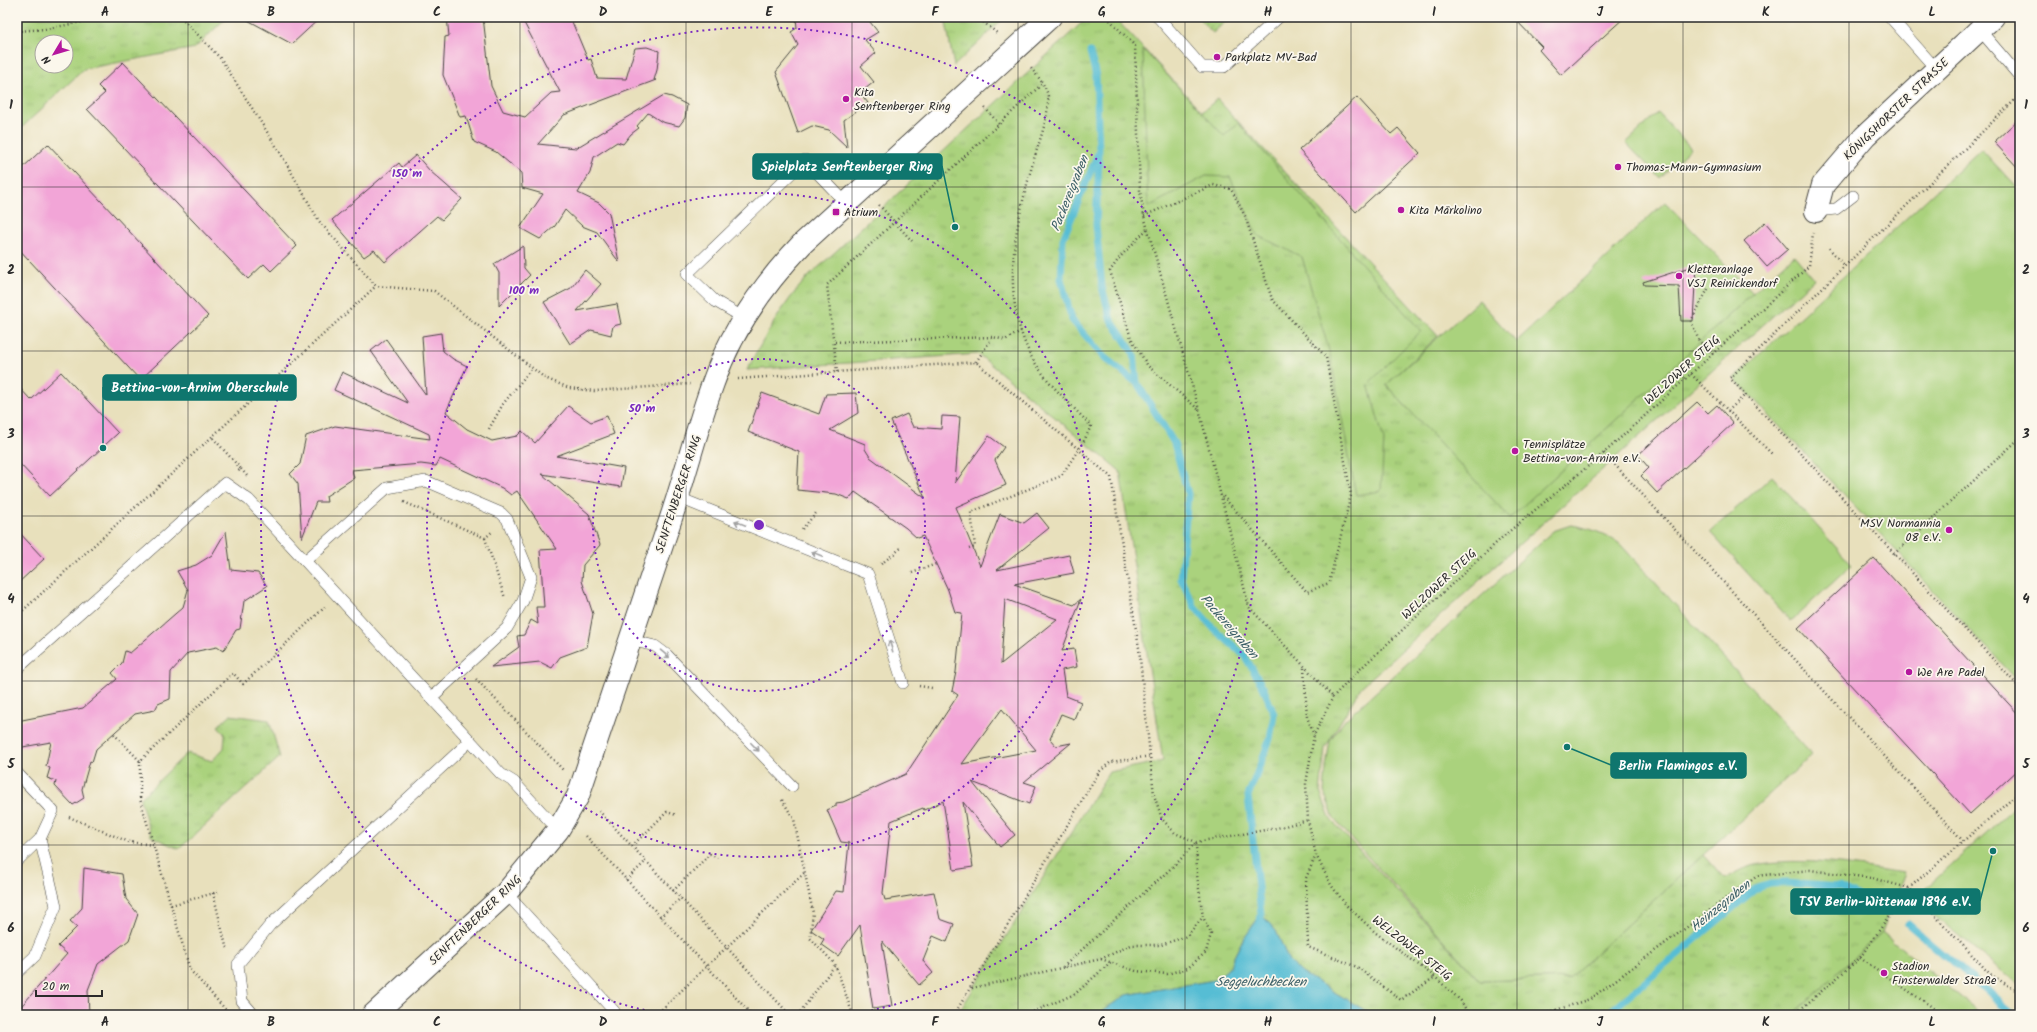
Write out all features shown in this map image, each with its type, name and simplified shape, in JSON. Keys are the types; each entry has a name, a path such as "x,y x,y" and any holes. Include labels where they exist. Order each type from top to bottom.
{"street":[{"name":"SENFTENBERGER RING","path":"373,1015 506,893 558,830 578,796 677,498 713,382 744,318 786,260 846,203 1050,17"},
{"name":"KÖNIGSHORSTER STRASSE","path":"1816,210 1823,185 1848,154 1986,23"}],"lane":[{"path":"1158,17 1202,67 1224,67 1279,17"},
{"path":"1890,17 1936,69"},
{"path":"1986,23 2020,77"},
{"path":"744,318 715,302 687,274 805,160 846,203"},
{"path":"1816,210 1836,209 1853,196"},
{"path":"305,560 387,488 426,481 501,513 507,519 531,577 523,601 507,628 431,698"},
{"path":"17,669 225,483 249,500 470,741 501,774 514,782 558,830"},
{"path":"677,498 868,574 903,683"},
{"path":"630,640 655,646 667,655 792,786"},
{"path":"254,1015 242,1001 238,964 242,958 270,925 470,741"},
{"path":"17,773 52,811 40,839 17,861"},
{"path":"17,973 35,956 56,906 40,839"},
{"path":"506,893 614,1011 615,1015"}],"path":[{"path":"17,26 19,31 46,29 87,21 95,17"},
{"path":"181,17 220,59 281,154 319,221 376,286 434,291 545,378 569,388 587,390 690,384"},
{"path":"977,17 997,33"},
{"path":"1107,17 1135,46 1140,191 1144,216 1198,409 1249,607 1304,668 1333,697"},
{"path":"969,549 975,547 971,512 1061,476 1078,450 1091,426 1040,369 1030,354 1021,331 1015,308 1012,259 1020,207 1049,102 1043,83 1030,66"},
{"path":"837,372 835,342 827,285 1043,83"},
{"path":"2020,95 1730,378 2020,688"},
{"path":"985,108 999,124"},
{"path":"1144,216 1213,185 1231,189 1246,216 1272,299 1326,357 1351,495 1328,582 1307,592 1220,492"},
{"path":"879,205 912,241"},
{"name":"WELZOWER STEIG","path":"1469,1015 1461,1001 1435,977 1376,933 1346,905 1331,886 1316,855 1308,820 1306,784 1314,735 1333,697 1358,671 1506,534 1604,453 1809,266 1816,210"},
{"path":"1147,229 1110,271 1131,338 1148,366 1198,409"},
{"path":"1829,248 1844,266"},
{"path":"17,616 213,438 376,286"},
{"path":"1708,289 1691,321 1699,342 1713,354"},
{"path":"835,342 992,337 1005,340 1021,331"},
{"path":"976,362 992,337"},
{"path":"737,379 976,362 1111,477 1139,648 1154,795 1162,819 1175,833 1196,842 1277,828 1308,820"},
{"path":"490,429 503,404 532,368"},
{"path":"1691,374 1773,455"},
{"path":"1728,410 1745,395"},
{"path":"213,438 241,469 225,483"},
{"path":"1894,554 2020,438"},
{"path":"1604,453 1964,842"},
{"path":"382,492 485,538 513,619"},
{"path":"485,538 507,519"},
{"path":"868,574 901,548"},
{"path":"912,573 936,564"},
{"path":"140,761 233,673 243,684 337,596"},
{"path":"464,667 567,774"},
{"path":"1304,668 1307,717 1314,735"},
{"path":"114,734 140,761 140,799 190,970 230,1015"},
{"path":"954,1015 972,988 1099,772 1111,762 1151,756"},
{"path":"1794,1015 1860,958 1909,888 2020,792"},
{"path":"780,798 794,819 813,913 810,938 835,964 853,1015"},
{"path":"599,811 790,1015"},
{"path":"632,846 667,812 676,815"},
{"path":"63,815 129,842 153,845"},
{"path":"586,836 752,1015"},
{"path":"1101,959 1136,971 1167,974 1188,968 1206,952 1211,934 1203,918 1197,875 1196,842"},
{"path":"1062,968 1179,861 1196,842"},
{"path":"673,890 710,854 717,858"},
{"path":"1316,855 1306,878 1308,947 1357,967 1401,1000 1435,977"},
{"path":"626,880 646,861"},
{"path":"1541,1015 1590,999 1756,876 1810,870 1871,878 1909,888 1990,974 2020,993"},
{"path":"656,1015 805,872"},
{"path":"171,905 218,892"},
{"path":"213,893 226,946 242,958"},
{"path":"660,917 681,898"},
{"path":"972,988 1101,959 1131,945 1161,945 1187,936 1203,918"},
{"path":"1860,958 1944,1015"},
{"path":"1026,1015 1075,994 1111,962"},
{"path":"798,1015 835,964"}],"green space":[{"path":"17,17 227,17 195,48 84,69 17,132"},
{"path":"945,17 1005,17 954,66"},
{"path":"1088,17 1114,17 1202,112 1217,99 1438,336 1386,385 1510,517 1794,255 1814,279 1361,687 1325,748 1320,792 1331,820 1480,981 1569,978 1703,855 1724,879 1751,866 1773,862 1792,861 1829,863 1904,873 1882,932 1792,1015 1373,1015 1302,973 1289,961 1276,931 1261,914 1241,943 1228,969 1215,980 1126,995 1099,1013 1090,1015 957,1015 1109,772 1163,761 1120,471 978,354 747,370 781,311 807,278"},
{"path":"1197,17 1230,17 1213,33"},
{"path":"1143,49 1224,136 1238,123 1421,331 1368,384 1384,440 1381,491 1356,495 1330,354 1302,257 1257,235 1230,177 1206,176 1148,207"},
{"path":"1658,113 1691,148 1660,178 1626,143"},
{"name":"MSV Normannia 08 e.V.","path":"1981,149 2020,191 2020,683 1734,378"},
{"name":"Tennisplätze Bettina-von-Arnim e.V.","path":"1665,202 1753,293 1510,518 1386,385 1479,300 1516,342"},
{"path":"1772,476 1852,565 1791,621 1710,532"},
{"path":"1571,525 1597,532 1620,544 1812,755 1569,978 1480,981 1334,819 1324,792 1330,740 1345,720 1553,531"},
{"path":"230,715 269,720 280,757 179,849 151,836 140,799 187,753 212,761 224,748 225,734 218,726"},
{"path":"2020,802 2020,986 1914,899"},
{"name":"Stadion Finsterwalder Straße","path":"1882,932 1980,1013 1983,1015 1792,1015"}],"water":[{"name":"Seggeluchbecken","path":"1261,914 1276,931 1289,961 1302,973 1373,1015 1090,1015 1099,1013 1126,995 1215,980 1228,969 1241,943"}],"building":[{"path":"242,17 321,17 292,44"},
{"path":"447,17 483,17 491,86 503,111 525,117 551,93 560,92 521,17 570,17 588,60 591,59 597,78 626,79 635,48 647,47 659,51 657,70 654,80 656,80 564,115 538,144 576,148 664,95 672,97 687,105 685,118 679,126 662,122 648,113 637,126 639,128 631,134 623,144 617,142 594,157 590,173 578,193 599,203 609,213 619,262 597,232 582,226 565,210 555,226 540,239 520,228 543,194 522,188 521,173 496,152 474,142 466,116 460,117 443,75 445,37 449,36"},
{"path":"796,17 866,17 878,32 865,40 876,53 861,66 874,82 860,93 868,103 844,120 847,147 829,130 812,126 798,133 776,72 798,45 791,32 797,28"},
{"path":"1513,17 1625,17 1561,75 1539,50 1542,47"},
{"path":"123,62 297,246 271,271 264,264 248,279 87,109 105,93 98,86"},
{"path":"1357,97 1391,134 1398,128 1420,153 1356,212 1299,150"},
{"path":"2020,118 2020,170 1994,142"},
{"path":"48,144 208,316 140,380 17,247 17,173"},
{"path":"416,155 430,171 462,199 442,220 437,216 385,262 374,250 364,257 332,220 399,163 402,167"},
{"path":"1765,222 1788,249 1767,267 1744,241"},
{"path":"523,246 524,268 530,275 499,306 499,273 494,264"},
{"path":"1696,265 1693,321 1681,321 1679,286 1644,285 1643,282"},
{"path":"585,270 601,284 577,311 617,304 621,324 613,326 611,335 591,330 570,344 544,302 571,288"},
{"path":"441,333 443,351 453,359 467,366 446,412 467,429 492,441 517,436 522,431 535,443 568,406 591,422 607,416 614,434 556,456 624,468 621,487 542,474 589,514 600,545 583,565 582,581 593,614 587,647 560,657 552,668 540,662 491,667 519,647 517,636 524,635 531,620 538,624 536,607 544,607 540,550 557,549 517,491 511,495 502,488 440,459 436,466 421,464 352,470 354,478 326,496 327,502 316,502 302,538 298,484 290,474 300,464 306,436 335,426 430,439 429,434 334,390 342,372 408,403 371,351 386,339 426,395 422,336"},
{"path":"61,372 118,433 50,496 17,461 17,385 31,400"},
{"path":"762,393 819,414 826,394 856,393 858,413 830,430 865,444 865,449 870,457 925,498 891,421 907,414 913,427 941,429 942,416 960,417 955,483 989,436 1004,447 995,460 1006,485 956,507 980,566 1000,514 1024,523 1037,513 1049,528 997,570 1069,555 1074,573 1014,584 1074,605 1081,599 1062,651 1074,649 1077,667 1062,670 1066,696 1081,702 1074,719 1061,714 1050,739 1056,746 1071,743 1024,782 1036,786 1029,804 972,782 1015,835 1000,847 963,802 973,867 954,870 943,801 924,810 923,808 891,821 883,893 885,900 934,892 940,919 954,924 947,942 933,936 923,961 933,973 919,985 882,941 892,1006 873,1009 860,925 838,956 821,944 824,939 811,930 836,891 844,892 849,843 841,842 827,810 836,806 836,803 843,802 906,774 958,695 952,691 956,672 962,613 955,612 948,590 923,536 917,538 906,528 855,492 849,499 836,494 797,490 799,452 748,432","holes":["1005,599 1057,619 1001,664","1002,709 1036,750 962,764"]},
{"path":"1697,402 1708,413 1717,405 1733,423 1657,493 1641,476 1649,468 1638,455"},
{"path":"17,530 44,559 17,584"},
{"path":"226,531 231,570 258,573 267,586 244,601 240,629 236,630 223,651 217,647 188,653 171,672 170,699 158,704 155,710 135,714 96,749 92,762 90,761 82,789 84,798 73,805 55,786 56,781 47,778 50,768 46,766 51,742 17,748 17,721 83,708 117,679 112,673 122,663 125,651 130,653 183,607 188,590 177,571 196,565 212,555"},
{"name":"We Are Padel","path":"1874,558 2020,716 2020,768 1970,814 1798,628"},
{"path":"84,868 122,874 126,899 138,914 129,940 98,964 88,990 89,1015 17,1015 17,1011 67,954 58,946 77,927 70,921 82,908"}],"waterway":[{"name":"Packereigraben","path":"1090,52 1096,76 1099,151 1063,239 1061,279 1072,320 1104,357 1137,383 1174,443 1188,494 1181,579 1194,606 1214,629 1244,655 1263,687 1274,714 1270,739 1248,796 1261,914 1260,922"},
{"name":"Packereigraben","path":"1099,157 1096,225 1102,287 1111,320 1134,354 1137,383"},
{"name":"Heinzegraben","path":"1600,1015 1611,1011 1755,889 1770,884 1786,883 1839,887 1876,906"},
{"name":"Heinzegraben","path":"1908,924 2015,1015"}],"place":[{"name":"Parkplatz MV-Bad","path":"1217,57"},
{"name":"Kita Senftenberger Ring","path":"846,99"},
{"name":"Thomas-Mann-Gymnasium","path":"1618,167"},
{"name":"Kita Märkolino","path":"1401,210"},
{"name":"Atrium","path":"836,212"},
{"name":"Spielplatz Senftenberger Ring","path":"955,227"},
{"name":"Kletteranlage VSJ Reinickendorf","path":"1679,276"},
{"name":"Bettina-von-Arnim Oberschule","path":"103,448"},
{"name":"Tennisplätze Bettina-von-Arnim e.V.","path":"1515,451"},
{"name":"MSV Normannia 08 e.V.","path":"1949,530"},
{"name":"We Are Padel","path":"1909,672"},
{"name":"Berlin Flamingos e.V.","path":"1567,747"},
{"name":"TSV Berlin-Wittenau 1896 e.V.","path":"1993,851"},
{"name":"Stadion Finsterwalder Straße","path":"1884,973"}]}
